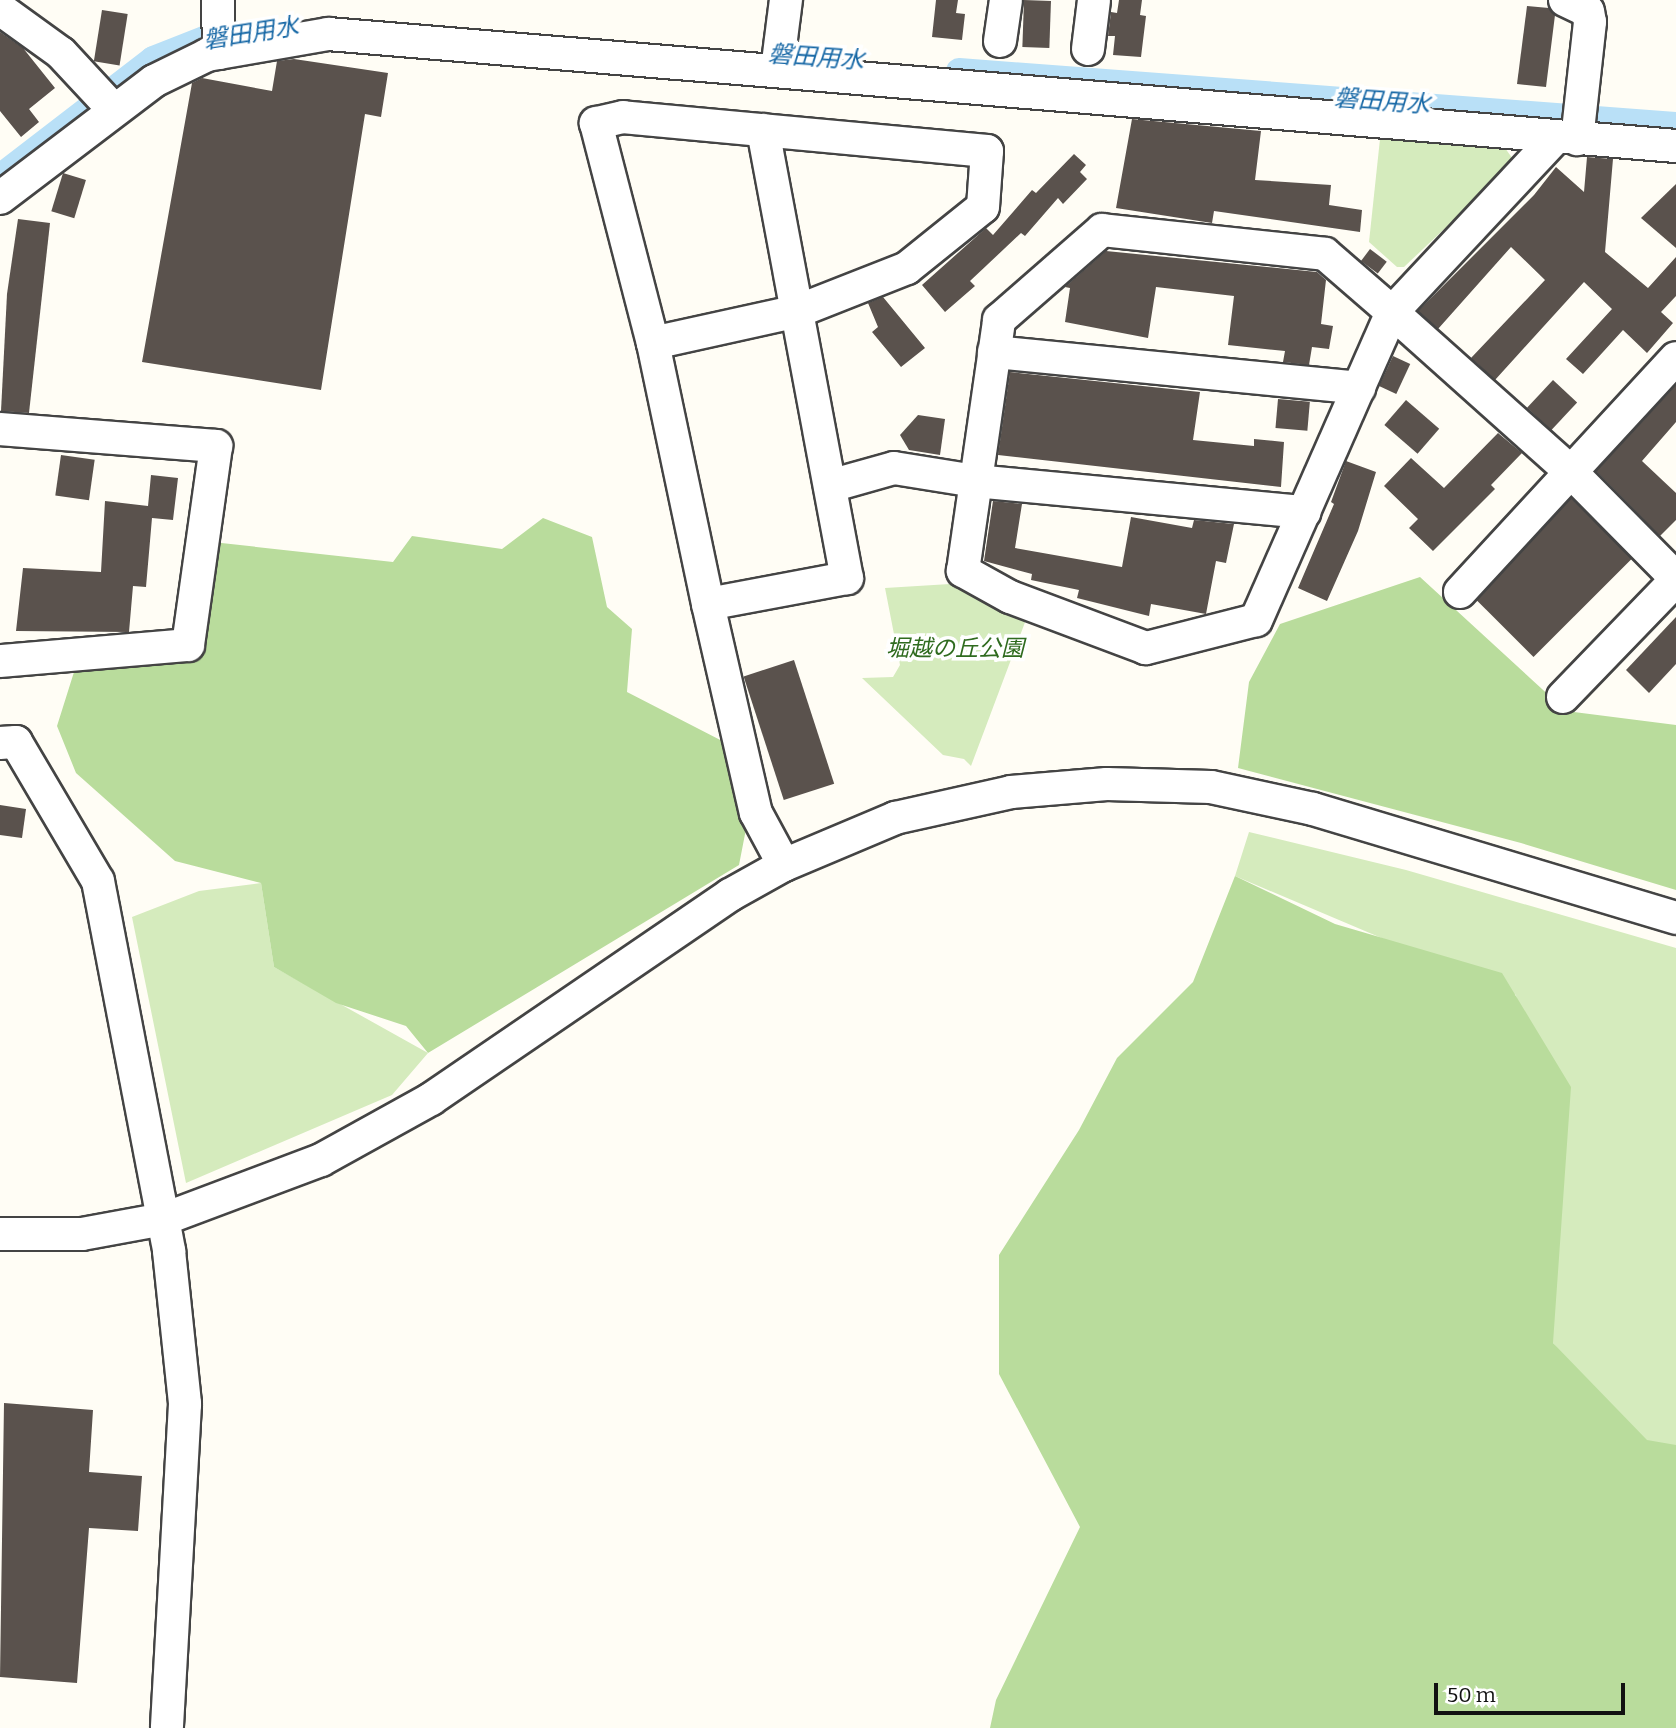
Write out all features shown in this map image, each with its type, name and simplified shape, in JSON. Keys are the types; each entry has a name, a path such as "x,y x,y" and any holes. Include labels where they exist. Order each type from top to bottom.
{"street":[{"path":"218,0 219,53"},
{"path":"777,70 786,0"},
{"path":"1000,41 1006,0"},
{"path":"1088,49 1094,0"},
{"path":"1563,697 1676,579 1572,473 1392,312 1325,254 1102,230 999,320 963,571 1010,597 1146,648 1256,620 1392,312 1573,128 1590,22 1588,11 1565,0"},
{"path":"0,9 61,53 114,110"},
{"path":"0,198 154,81 219,53 328,34 1573,128 1676,146"},
{"path":"653,343 798,311 906,268 983,207 987,151 623,117 596,123 653,343 708,604 757,813 784,865"},
{"path":"708,604 847,578 763,130"},
{"path":"994,352 1359,388"},
{"path":"1460,592 1676,358"},
{"path":"0,429 216,446 188,645 0,661"},
{"path":"830,486 894,468 975,481 1305,512"},
{"path":"0,743 16,742 97,881 163,1219 186,1404 167,1728"},
{"path":"0,1234 82,1234 163,1219 321,1160 431,1099 730,895 784,865 895,818 1011,792 1107,784 1211,787 1313,809 1676,918"}],"green space":[{"path":"1380,139 1505,148 1515,162 1404,267 1397,267 1369,242"},
{"path":"543,518 592,537 607,607 632,629 627,692 730,745 746,829 739,865 428,1053 406,1026 336,1003 274,967 261,883 175,861 76,773 57,726 74,672 198,638 203,541 393,562 412,536 502,549"},
{"path":"1420,577 1566,711 1676,725 1676,890 1521,843 1238,768 1249,682 1280,624"},
{"name":"堀越の丘公園","path":"950,584 1027,617 971,766 964,759 943,755 862,678 893,677 900,665 885,588"},
{"path":"1249,832 1406,870 1676,948 1676,1463 1655,1466 1553,1343 1516,995 1235,876"},
{"path":"1235,876 1335,924 1502,973 1571,1087 1553,1343 1647,1440 1676,1445 1676,1728 990,1728 996,1700 1080,1527 999,1374 999,1255 1079,1130 1117,1058 1193,982"},
{"path":"261,883 274,967 428,1053 392,1095 186,1183 132,917 199,891"}],"building":[{"path":"936,0 958,0 956,13 965,14 962,40 932,37"},
{"path":"1024,0 1051,1 1049,48 1022,47"},
{"path":"1119,0 1142,0 1140,15 1146,16 1141,57 1113,55 1115,36 1108,36 1111,12 1117,13"},
{"path":"1527,6 1549,8 1555,15 1546,87 1517,84"},
{"path":"102,10 128,14 120,65 94,61"},
{"path":"0,32 23,48 55,88 29,109 39,122 21,137 0,111"},
{"path":"294,59 388,73 381,117 365,114 321,390 142,362 192,83 202,78 272,91 277,61"},
{"path":"1132,119 1261,131 1255,180 1331,185 1329,205 1362,210 1360,232 1214,211 1212,223 1116,208"},
{"path":"1074,154 1086,165 1080,172 1087,179 1063,204 1058,198 1025,236 1021,233 970,281 975,286 945,312 922,285 986,228 993,235 1032,190 1036,193"},
{"path":"1587,157 1613,159 1605,252 1648,288 1676,257 1676,296 1661,312 1673,323 1647,353 1623,330 1583,374 1566,359 1612,309 1584,282 1495,380 1471,358 1545,280 1511,247 1438,329 1418,311 1534,195 1556,167 1584,192"},
{"path":"63,173 86,180 74,218 51,211"},
{"path":"1676,184 1676,248 1641,218"},
{"path":"18,219 50,223 29,413 1,411 7,294"},
{"path":"1370,249 1387,262 1378,274 1361,261"},
{"path":"1106,251 1317,272 1326,280 1321,324 1333,326 1329,349 1312,347 1309,365 1283,362 1285,351 1228,345 1234,296 1156,287 1148,338 1065,322 1070,288 1065,287"},
{"path":"883,297 925,348 901,367 872,332 878,327 868,303"},
{"path":"1393,356 1410,364 1396,394 1379,386"},
{"path":"1010,372 1200,392 1193,440 1254,446 1254,439 1284,442 1281,487 998,455"},
{"path":"1553,380 1577,403 1551,430 1527,408"},
{"path":"1676,385 1676,422 1642,461 1676,493 1676,520 1660,536 1596,471"},
{"path":"1278,399 1310,402 1307,431 1275,428"},
{"path":"1406,400 1439,429 1418,454 1384,425"},
{"path":"918,415 945,419 940,455 909,450 900,435"},
{"path":"1498,433 1522,453 1491,485 1495,489 1433,551 1409,528 1418,519 1384,486 1411,458 1444,488"},
{"path":"61,455 95,460 89,500 55,496"},
{"path":"1346,461 1376,472 1358,531 1327,601 1298,588 1334,504 1331,502"},
{"path":"151,475 178,478 173,520 152,518 146,587 133,586 129,632 16,631 23,568 101,572 105,501 148,506"},
{"path":"1571,498 1632,559 1534,657 1473,596"},
{"path":"993,501 1022,504 1015,548 1122,567 1131,517 1192,528 1194,520 1234,524 1226,563 1216,561 1206,614 1151,604 1149,616 1077,598 1079,590 1031,580 1032,574 984,561"},
{"path":"1676,617 1676,664 1649,693 1626,670"},
{"path":"794,660 834,784 784,800 744,676"},
{"path":"0,805 26,809 22,838 0,835"},
{"path":"4,1403 93,1410 89,1472 142,1476 138,1531 89,1528 77,1683 0,1677"}],"waterway":[{"name":"磐田用水","path":"0,177 153,59 207,38 237,34"},
{"name":"磐田用水","path":"959,71 1676,125"}]}
